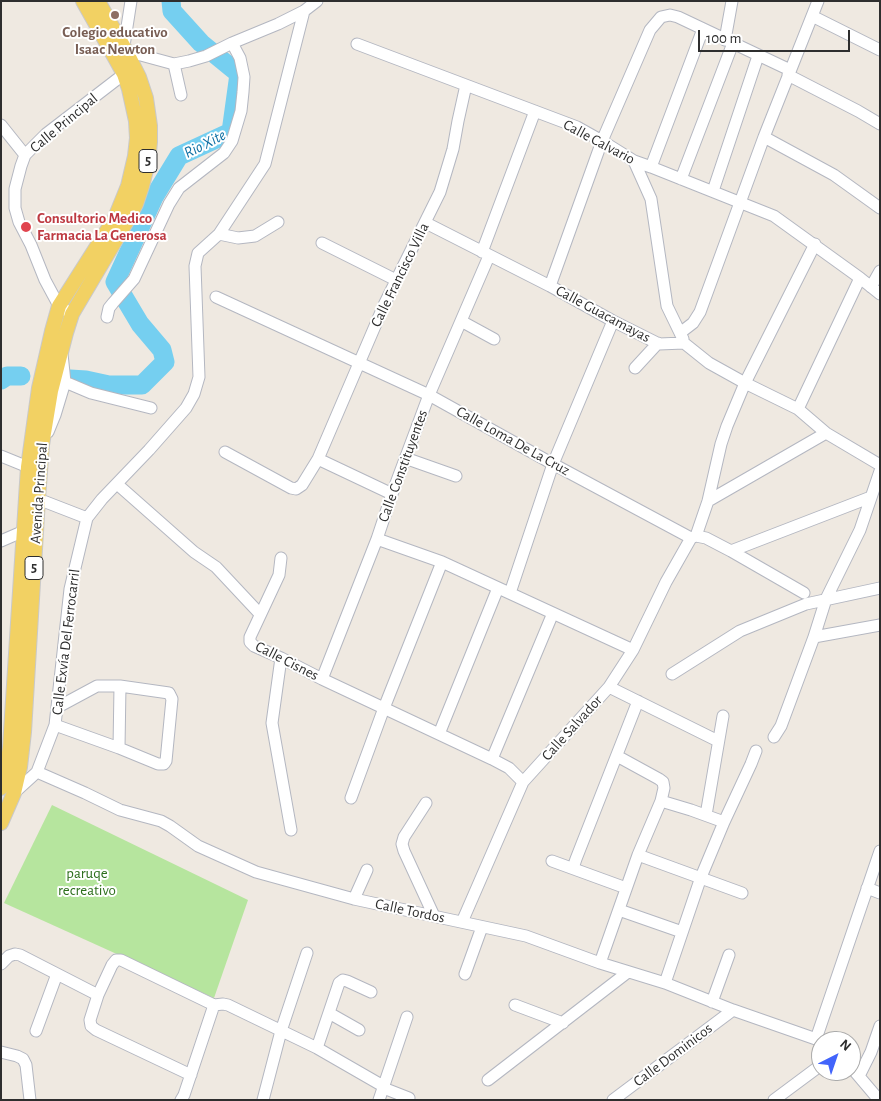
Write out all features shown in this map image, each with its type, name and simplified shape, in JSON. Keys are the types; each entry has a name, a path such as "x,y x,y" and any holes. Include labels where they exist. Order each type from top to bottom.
{"main road":[{"name":"5","path":"59,306 115,218 128,186 135,156 136,121 124,74 83,1"},
{"name":"5","path":"72,314 128,221 136,204 148,162 150,142 146,98 140,77 98,1"},
{"name":"Avenida Principal","path":"8,791 5,777 10,747 28,467 39,388 59,306"},
{"name":"Avenida Principal","path":"1,823 8,791 20,767 24,732 42,446 50,391 72,314"}],"street":[{"path":"131,1 125,48 174,64 206,56 278,24 304,11 317,1"},
{"path":"681,178 729,42 732,1"},
{"path":"682,338 700,312 764,137 818,1"},
{"name":"Calle Exvía Del Ferrocarril","path":"37,772 55,725 70,589 87,518 102,499 186,408 194,394 199,377 194,266 198,253 219,234 265,164 304,11"},
{"path":"550,286 602,141 650,30 661,17 670,14 678,17 758,56 880,124"},
{"path":"812,16 880,50"},
{"path":"651,167 703,30"},
{"name":"Calle Calvario","path":"357,44 577,127 634,161 774,216 876,290"},
{"path":"108,317 109,308 127,288 138,271 169,204 179,188 224,153 232,141 241,110 244,77 240,58 229,45"},
{"path":"713,192 758,56"},
{"path":"174,64 181,95"},
{"name":"Calle Principal","path":"59,306 45,280 31,245 19,222 15,208 15,189 21,166 25,155 46,134 124,74"},
{"name":"Calle Francisco Villa","path":"224,452 291,488 296,489 302,485 318,459 396,280 440,192 453,149 466,85"},
{"name":"Calle Constituyentes","path":"322,679 377,539 429,395 461,320 486,254 535,111"},
{"path":"1,125 25,155"},
{"path":"764,137 834,175 880,208"},
{"path":"634,161 651,199 667,306 682,338 709,363 745,384 798,409 826,433 880,465"},
{"path":"219,234 238,238 255,236 278,222"},
{"name":"Calle Guacamayas","path":"426,223 659,344 682,338"},
{"path":"322,243 396,280"},
{"name":"Calle Salvador","path":"462,922 522,782 609,687 633,650 666,582 693,537 708,501 727,426 745,384 815,244"},
{"path":"876,290 880,270"},
{"path":"798,409 860,278"},
{"name":"Calle Loma De La Cruz","path":"216,297 429,395 554,464 693,537 706,538 732,551 804,593"},
{"path":"59,306 72,314"},
{"path":"461,320 494,339"},
{"path":"510,593 554,464 613,321"},
{"path":"635,368 658,343"},
{"path":"42,446 55,415 65,382 61,349"},
{"path":"65,382 91,393 151,408"},
{"path":"708,501 826,433"},
{"path":"1,456 28,467"},
{"path":"406,458 456,476"},
{"path":"318,459 392,494"},
{"path":"774,737 781,726 826,599 860,530 880,471"},
{"path":"117,484 194,552 216,567 260,614 279,575 281,558"},
{"path":"732,551 871,497"},
{"path":"38,499 87,518"},
{"path":"1,540 24,531"},
{"path":"377,539 442,562 633,650"},
{"path":"351,798 384,708 442,562"},
{"path":"439,734 498,588"},
{"path":"672,674 740,631 806,604 880,588"},
{"path":"492,759 553,613"},
{"name":"Calle Cisnes","path":"260,614 250,638 250,642 254,646 492,759 509,768 522,782"},
{"path":"814,637 880,625"},
{"path":"281,658 272,723 291,830"},
{"path":"55,725 158,764 164,764 166,761 172,699 169,693 120,686 97,686 58,707"},
{"path":"119,748 120,686"},
{"path":"609,687 718,741"},
{"path":"573,868 638,701"},
{"path":"706,815 723,716"},
{"path":"664,983 701,878 756,750"},
{"path":"600,963 638,856 662,801 664,788 663,782 617,756"},
{"path":"8,791 37,772"},
{"name":"Calle Tordos","path":"37,772 85,792 120,810 161,821 198,846 256,872 354,899 526,936 600,963 664,983 811,1037"},
{"path":"662,801 724,822"},
{"path":"426,803 404,837 402,844 434,916"},
{"path":"822,1031 880,851"},
{"path":"638,856 742,893"},
{"path":"552,861 626,888"},
{"path":"354,899 367,870"},
{"path":"867,888 880,893"},
{"path":"619,910 682,932"},
{"path":"466,974 482,926"},
{"path":"262,1100 281,1031 307,953"},
{"path":"1,964 15,954 98,995"},
{"path":"712,1002 729,955"},
{"path":"191,1075 91,1026 90,1020 98,995 116,960 121,960 214,1005 228,1005 317,1048 386,1089 409,1098"},
{"path":"488,1080 628,972"},
{"path":"36,1031 57,974"},
{"path":"317,1048 328,1013 343,980 371,992"},
{"path":"181,1100 214,1005"},
{"path":"515,1005 563,1023"},
{"name":"Calle Dominicos","path":"613,1100 733,1010"},
{"path":"328,1013 359,1030"},
{"path":"379,1100 382,1086 407,1017"},
{"path":"861,1073 875,1054 880,1026"},
{"path":"1,1052 23,1059 26,1065 30,1100"},
{"path":"774,1100 811,1072"},
{"path":"861,1079 878,1100"}],"green space":[{"name":"paruqe recreativo","path":"52,805 248,900 214,998 4,903"}],"waterway":[{"name":"Rio Xite","path":"70,379 109,385 142,385 165,362 162,350 140,324 115,282 154,197 179,156 231,132 239,74 201,43 172,11 171,1"},
{"name":"Rio Xite","path":"1,380 7,376 21,376"}],"place":[{"name":"Colegio educativo Isaac Newton","path":"115,15"},
{"name":"Consultorio Medico Farmacia La Generosa","path":"26,227"}]}
